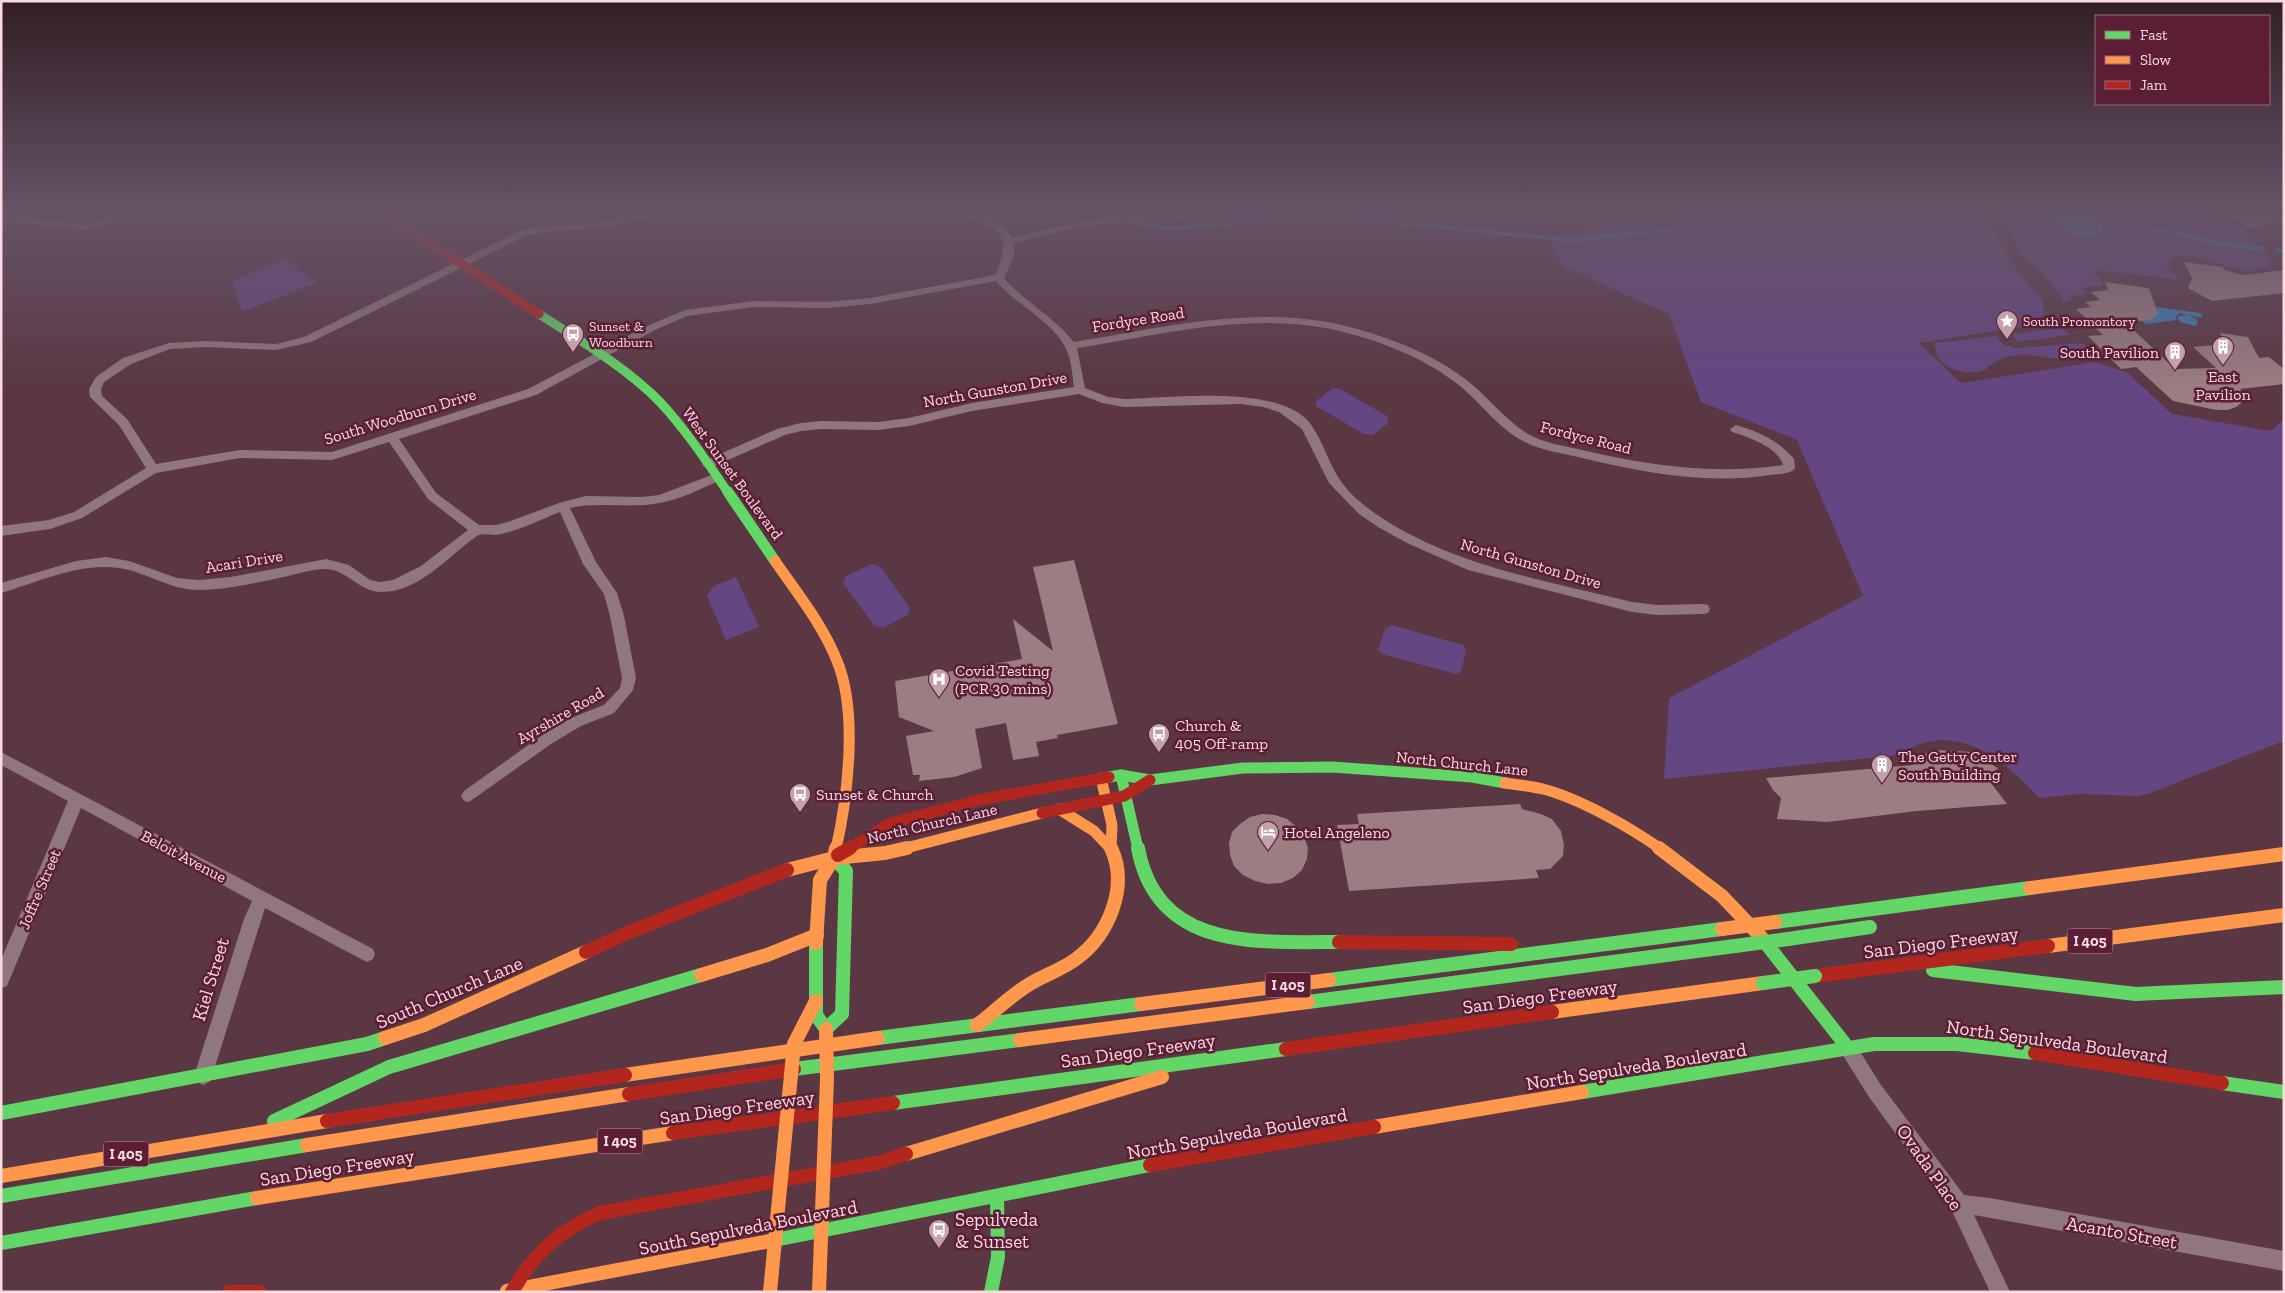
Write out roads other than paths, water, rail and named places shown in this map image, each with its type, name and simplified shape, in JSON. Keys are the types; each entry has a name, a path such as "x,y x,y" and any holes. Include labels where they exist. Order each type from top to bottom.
{"main road":[{"name":"West Sunset Boulevard","path":"470,269 603,355 658,400 684,429 811,613 834,654 843,679 849,732 845,808 834,858 820,880 816,948 816,1015 826,1029 827,1079 819,1292"},
{"name":"North Church Lane","path":"834,858 891,824 983,799 1121,775 1150,780 1243,768 1332,766 1472,777 1544,789 1606,815 1679,861 1717,890 1736,908 1765,942 1848,1048"},
{"path":"1121,775 1124,796 1142,868 1150,887 1162,904 1180,920 1218,937 1242,941 1599,945"},
{"path":"977,1025 1033,981 1066,965 1094,942 1111,912 1118,875 1111,849 1112,825 1101,778"},
{"name":"North Church Lane","path":"834,858 885,853 1060,809 1124,796 1150,780"},
{"path":"1060,809 1094,831 1111,849"},
{"name":"I 405","path":"1,1176 250,1133 702,1063 977,1025 2284,854"},
{"path":"826,1029 842,1014 846,871 834,858"},
{"name":"South Church Lane","path":"1,1113 367,1044 424,1025 627,932 698,903 781,872 834,858"},
{"name":"San Diego Freeway","path":"1,1243 331,1185 574,1147 1763,983 2284,915"},
{"path":"1,1196 455,1121 744,1076 1884,925"},
{"path":"250,1133 389,1067 767,955 817,935"},
{"path":"1896,965 2136,994 2284,987"},
{"path":"770,1292 794,1044 816,1001"},
{"name":"North Sepulveda Boulevard","path":"997,1198 1162,1162 1848,1048 1912,1041 2017,1049 2284,1092"},
{"path":"512,1292 522,1270 540,1249 557,1234 580,1220 600,1213 877,1163 1242,1054"},
{"path":"991,1292 998,1258 997,1198"},
{"name":"South Sepulveda Boulevard","path":"505,1292 997,1198"},
{"path":"228,1292 260,1292"}],"street":[{"path":"153,469 123,422 96,397 95,389 100,380 111,371 145,353 168,346 206,344 268,348 307,340 447,269"},
{"path":"1003,269 999,278 1007,288 1060,333 1071,346 1080,390"},
{"name":"South Woodburn Drive","path":"1,531 50,524 78,515 153,469 240,454 308,457 332,456 392,437 532,392 652,328 685,313 753,304 827,305 870,301 978,280 999,278"},
{"name":"Fordyce Road","path":"1071,346 1223,322 1263,320 1313,323 1349,330 1411,351 1466,385 1511,429 1522,437 1537,443 1632,466 1670,473 1745,473 1789,468 1790,462 1778,451 1753,434 1736,429"},
{"name":"North Gunston Drive","path":"708,464 781,432 801,427 821,425 878,426 909,422 972,407 1080,390 1106,400 1124,403 1241,400 1264,403 1283,409 1307,427 1333,480 1363,511 1382,524 1412,540 1473,567 1632,607 1657,610 1703,610"},
{"path":"392,437 420,481 432,496 476,530 496,530 511,526 564,506 586,500 642,502 660,499 717,476"},
{"name":"Ayrshire Road","path":"469,796 546,740 576,722 609,709 626,690 628,678 618,616 610,593 590,564 564,506"},
{"name":"Acari Drive","path":"1,588 101,561 121,563 170,582 198,585 232,582 326,564 341,567 356,575 367,584 382,586 400,582 436,564 476,530"},
{"name":"Beloit Avenue","path":"1,758 367,954"},
{"name":"Joffre Street","path":"1,980 77,799"},
{"name":"Kiel Street","path":"203,1076 252,919 262,897"},
{"name":"Ovada Place","path":"1848,1048 1875,1091 1959,1204 2000,1292"},
{"name":"Acanto Street","path":"1959,1204 1990,1207 2284,1261"}],"water":[{"path":"2155,307 2201,313 2203,317 2188,314 2198,321 2196,326 2180,322 2177,316 2187,315 2180,313 2175,316 2177,320 2146,324 2140,319 2156,315"}],"place":[{"name":"South Promontory","path":"2007,340"},
{"name":"Sunset & Woodburn","path":"573,353"},
{"name":"East Pavilion","path":"2223,366"},
{"name":"South Pavilion","path":"2175,371"},
{"name":"Covid Testing (PCR 30 mins)","path":"939,698"},
{"name":"Church & 405 Off-ramp","path":"1159,753"},
{"name":"The Getty Center South Building","path":"1882,784"},
{"name":"Sunset & Church","path":"800,813"},
{"name":"Hotel Angeleno","path":"1268,851"},
{"name":"Sepulveda & Sunset","path":"939,1249"}]}
